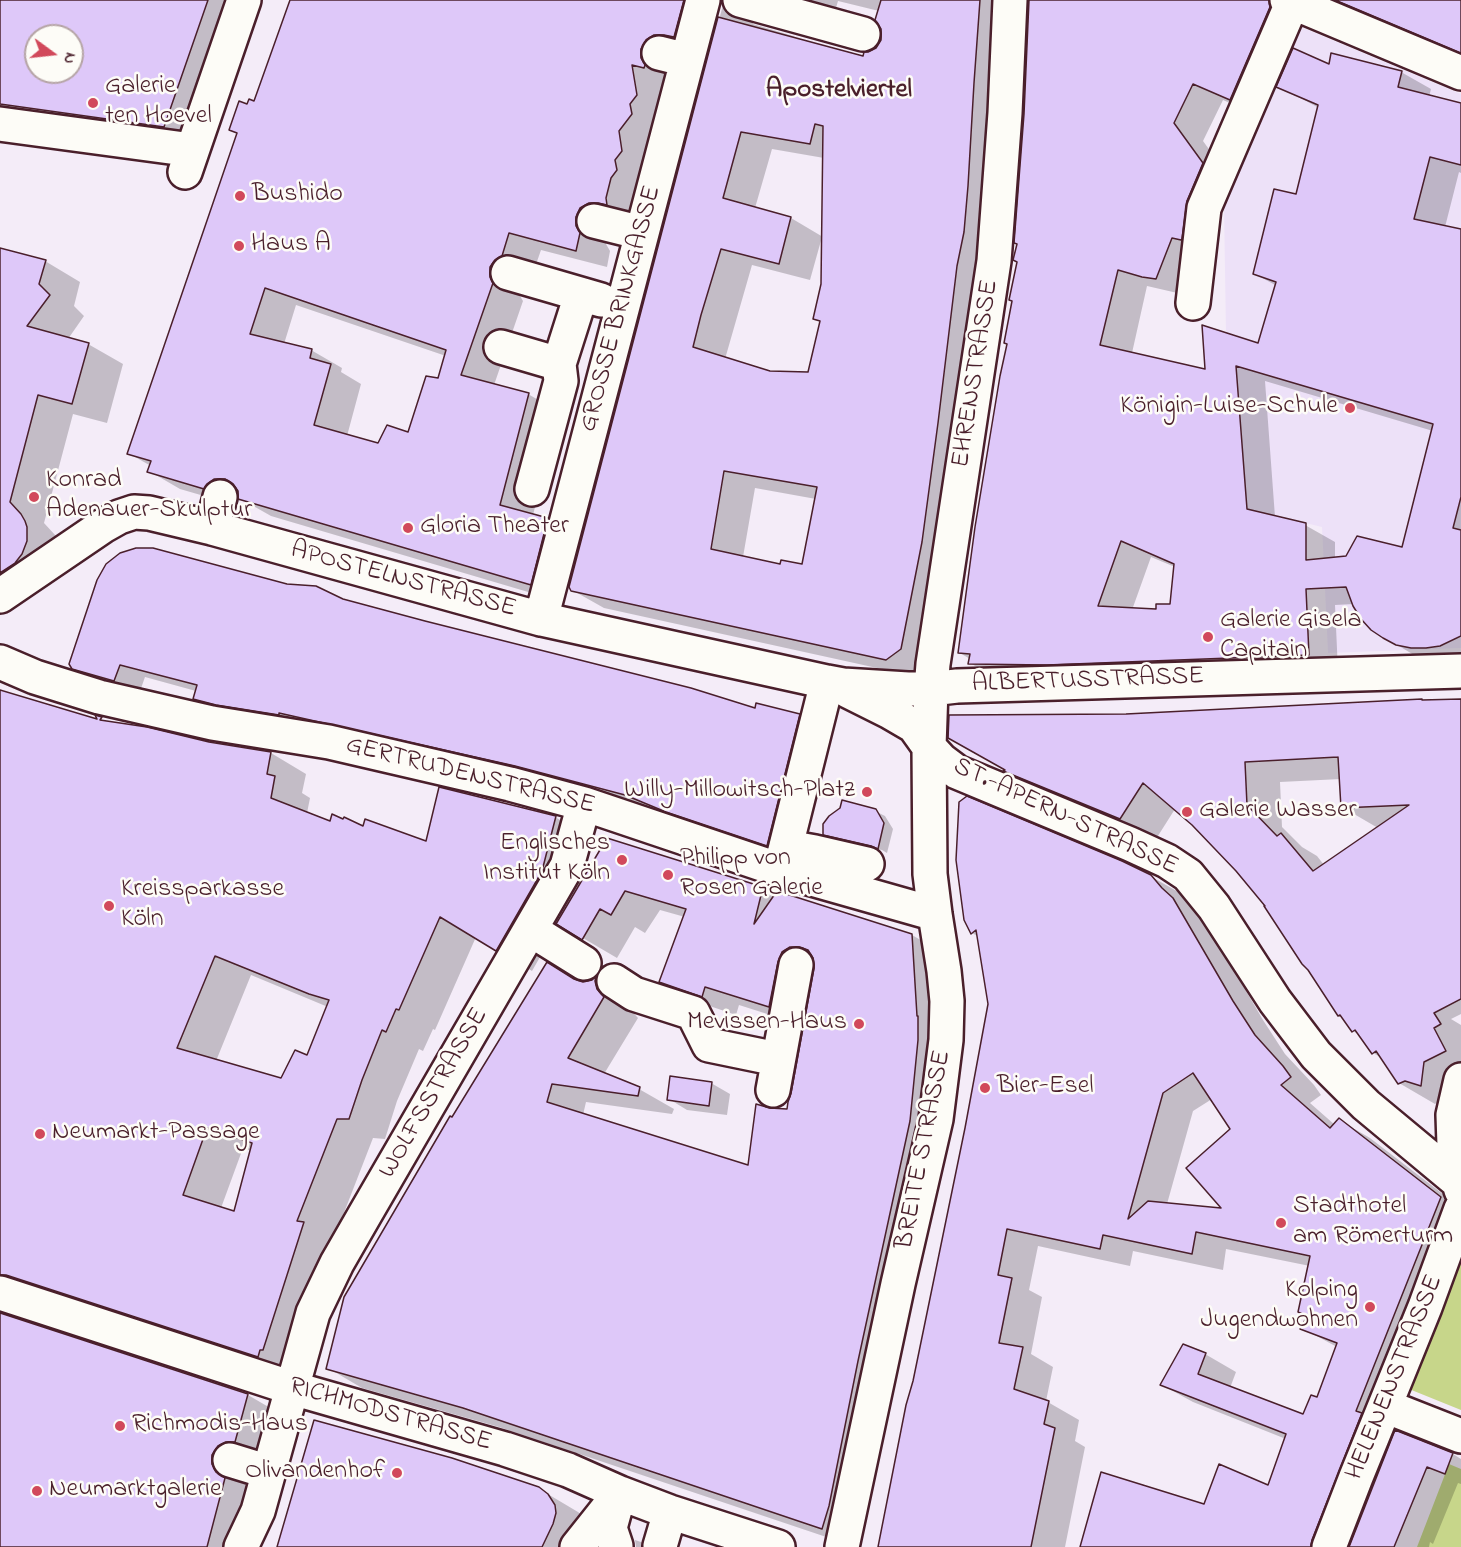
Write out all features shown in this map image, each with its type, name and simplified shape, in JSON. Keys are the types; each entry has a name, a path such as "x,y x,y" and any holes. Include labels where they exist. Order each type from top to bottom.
{"street":[{"path":"0,124 188,161 244,0"},
{"name":"GROSSE BRINKGASSE","path":"541,619 642,233 673,57 703,0"},
{"path":"740,0 863,34"},
{"name":"EHRENSTRASSE","path":"928,747 933,664 994,261 1005,113 1010,0"},
{"path":"1193,303 1204,208 1289,1 1461,73"},
{"path":"594,221 642,233"},
{"path":"508,273 623,307"},
{"path":"532,489 561,381 559,364 581,295"},
{"path":"501,347 559,364"},
{"path":"212,528 220,497"},
{"name":"APOSTELNSTRASSE","path":"0,596 103,526 134,512 149,513 212,528 541,619 827,682 931,689"},
{"name":"GERTRUDENSTRASSE","path":"0,662 35,677 99,698 212,723 295,735 373,751 510,784 581,818 784,859 935,914"},
{"name":"ALBERTUSSTRASSE","path":"931,689 957,686 1461,671"},
{"path":"827,682 784,859 815,852 867,864"},
{"name":"APOSTELNSTRASSE","path":"827,682 864,698 914,726 928,747"},
{"name":"BREITE STRASSE","path":"842,1547 936,1119 946,1040 947,1001 930,874 928,747"},
{"name":"ST.-APERN-STRASSE","path":"928,747 957,772 1130,844 1167,861 1188,875 1214,907 1275,1001 1316,1054 1366,1105 1460,1191"},
{"name":"WOLFSSTRASSE","path":"241,1547 258,1511 313,1313 337,1263 391,1189 567,866 581,818"},
{"path":"531,930 584,963"},
{"path":"614,981 634,994 693,1013 709,1045 775,1074 796,964"},
{"name":"HELENENSTRASSE","path":"1329,1547 1425,1307 1460,1191 1453,1115 1461,1080"},
{"name":"RICHMODSTRASSE","path":"0,1293 292,1388 505,1449 568,1470 670,1512 778,1547"},
{"path":"1385,1406 1461,1436"},
{"path":"230,1460 269,1472"},
{"path":"616,1546 610,1528 620,1493"},
{"path":"577,1547 620,1493"},
{"path":"660,1546 670,1512"}],"shaded area":[{"name":"Königin-Luise-Schule","path":"1301,27 1461,94 1461,648 1328,653 1322,527 1235,506 1234,335 1226,333 1224,205"}],"green space":[{"path":"1461,1260 1461,1410 1409,1389"},
{"path":"1449,1464 1461,1469 1461,1547 1417,1547"}],"building":[{"path":"0,0 208,0 164,127 0,104"},
{"path":"290,0 684,0 674,37 654,35 646,40 641,49 644,68 632,65 637,95 630,104 632,114 619,131 622,151 615,160 617,170 611,178 606,198 607,205 589,203 580,208 576,217 576,226 580,233 576,251 509,233 502,256 490,267 490,277 493,283 461,375 529,393 500,505 548,518 531,585 238,499 238,491 225,479 214,479 204,489 147,472 151,461 127,454 237,133 229,130 239,101 247,104 249,99 254,101","holes":["265,288 446,350 438,378 426,376 408,432 387,425 378,443 314,425 331,364 310,358 312,349 250,334"]},
{"path":"881,0 980,0 964,232 957,266 922,542 901,649 886,660 571,591 569,587 718,17 863,56 864,52 876,48 881,40 881,29 875,20","holes":["815,124 823,126 821,284 813,319 820,321 808,372 770,371 693,347 721,249 779,264 791,217 723,198 741,132 810,144","724,471 817,487 802,564 781,560 780,564 711,549"]},
{"path":"1029,0 1269,0 1270,7 1230,100 1193,84 1174,123 1203,163 1187,201 1182,239 1172,238 1156,279 1118,270 1100,345 1205,369 1202,325 1258,343 1276,282 1253,274 1274,189 1296,194 1318,105 1276,87 1293,48 1329,64 1331,53 1402,71 1398,87 1461,103 1461,165 1430,157 1414,219 1461,229 1461,497 1453,528 1461,530 1461,636 1440,646 1426,648 1396,645 1371,630 1361,619 1346,587 1306,589 1309,655 1047,665 968,664 970,654 958,653 975,527 1007,344 1004,343 1012,301 1009,300 1017,262 1013,260 1017,244 1014,243 1024,114","holes":["1236,366 1433,424 1402,547 1357,536 1346,556 1306,560 1306,523 1247,509","1121,541 1174,564 1170,604 1156,604 1156,609 1098,606"]},
{"path":"1335,0 1461,0 1461,53"},
{"path":"0,248 46,260 39,284 50,295 27,326 89,343 72,404 38,395 10,502 25,521 27,541 22,554 15,563 0,573"},
{"path":"136,548 153,548 287,584 316,586 343,599 425,621 691,688 755,708 756,703 800,714 767,846 666,812 625,795 515,766 279,713 279,715 216,705 193,699 197,685 120,665 114,681 72,669 69,664 97,580 106,564 120,553"},
{"path":"0,690 97,719 95,715 102,717 100,720 271,752 267,774 275,776 271,798 330,821 332,814 363,826 365,819 426,841 439,787 556,816 542,871 496,951 440,917 399,1010 396,1009 386,1032 382,1030 349,1119 337,1119 297,1221 304,1222 263,1350 260,1350 258,1357 6,1275 0,1275","holes":["215,956 329,1000 307,1055 295,1050 281,1078 177,1048","207,1128 252,1143 234,1211 183,1195"]},
{"path":"1461,699 1461,999 1434,1013 1441,1024 1434,1028 1446,1051 1424,1062 1421,1086 1405,1081 1398,1084 1376,1051 1372,1054 1355,1030 1352,1032 1340,1015 1338,1016 1265,906 1236,871 1192,825 1143,783 1120,819 1003,771 1005,770 948,738 949,715 1126,714","holes":["1338,757 1341,808 1409,805 1313,871 1281,833 1277,836 1247,805 1245,762"]},
{"path":"967,796 1151,875 1173,898 1255,1035 1291,1077 1281,1085 1330,1128 1339,1118 1441,1197 1356,1411 1362,1413 1311,1547 1080,1547 1101,1472 1204,1504 1219,1464 1268,1485 1286,1434 1160,1385 1183,1344 1206,1353 1198,1374 1303,1414 1311,1395 1317,1397 1337,1343 1300,1329 1307,1316 1298,1312 1310,1256 1196,1232 1192,1254 1103,1235 1100,1249 1007,1229 998,1275 1012,1278 999,1343 1023,1347 1014,1389 1049,1401 1044,1424 1055,1428 1031,1547 878,1547 965,1128 988,1004 976,930 971,934 964,920 956,860 959,802","holes":["1193,1073 1230,1129 1186,1168 1221,1208 1148,1201 1128,1219 1163,1093"]},
{"path":"842,800 876,809 884,823 878,849 823,835 823,824 840,808"},
{"path":"607,838 763,887 754,924 777,891 912,934 918,1040 910,1121 829,1506 822,1529 463,1408 326,1369 344,1297 450,1116 452,1117 547,962 583,982 592,980 596,976 597,989 604,997 568,1058 640,1087 638,1096 552,1084 547,1102 748,1165 756,1104 787,1109 814,968 813,958 808,950 790,947 782,952 769,1007 705,987 702,997 659,982 686,909 625,891 611,915 600,909 582,940 556,924"},
{"path":"670,1076 712,1082 709,1106 667,1100"},
{"name":"Richmodis-Haus","path":"0,1313 248,1394 235,1442 226,1442 218,1446 212,1455 212,1464 216,1472 225,1478 207,1547 0,1547"},
{"name":"Olivandenhof","path":"314,1420 452,1458 539,1487 548,1494 555,1505 556,1513 542,1547 277,1547"},
{"path":"1395,1430 1453,1453 1445,1474 1427,1467 1394,1547 1349,1547"}],"place":[{"name":"Galerie ten Hoevel","path":"93,103"},
{"name":"Bushido","path":"240,196"},
{"name":"Haus A","path":"239,246"},
{"name":"Königin-Luise-Schule","path":"1350,408"},
{"name":"Konrad Adenauer-Skulptur","path":"34,497"},
{"name":"Gloria Theater","path":"408,528"},
{"name":"Galerie Gisela Capitain","path":"1208,637"},
{"name":"Willy-Millowitsch-Platz","path":"867,792"},
{"name":"Galerie Wasser","path":"1187,812"},
{"name":"Englisches Institut Köln","path":"622,860"},
{"name":"Philipp von Rosen Galerie","path":"668,875"},
{"name":"Kreissparkasse Köln","path":"109,906"},
{"name":"Mevissen-Haus","path":"859,1024"},
{"name":"Bier-Esel","path":"985,1088"},
{"name":"Neumarkt-Passage","path":"40,1134"},
{"name":"Stadthotel am Römerturm","path":"1281,1223"},
{"name":"Kolping Jugendwohnen","path":"1370,1307"},
{"name":"Richmodis-Haus","path":"120,1426"},
{"name":"Olivandenhof","path":"397,1473"},
{"name":"Neumarktgalerie","path":"37,1491"}],"district":[{"name":"Apostelviertel","path":"839,92"}]}
